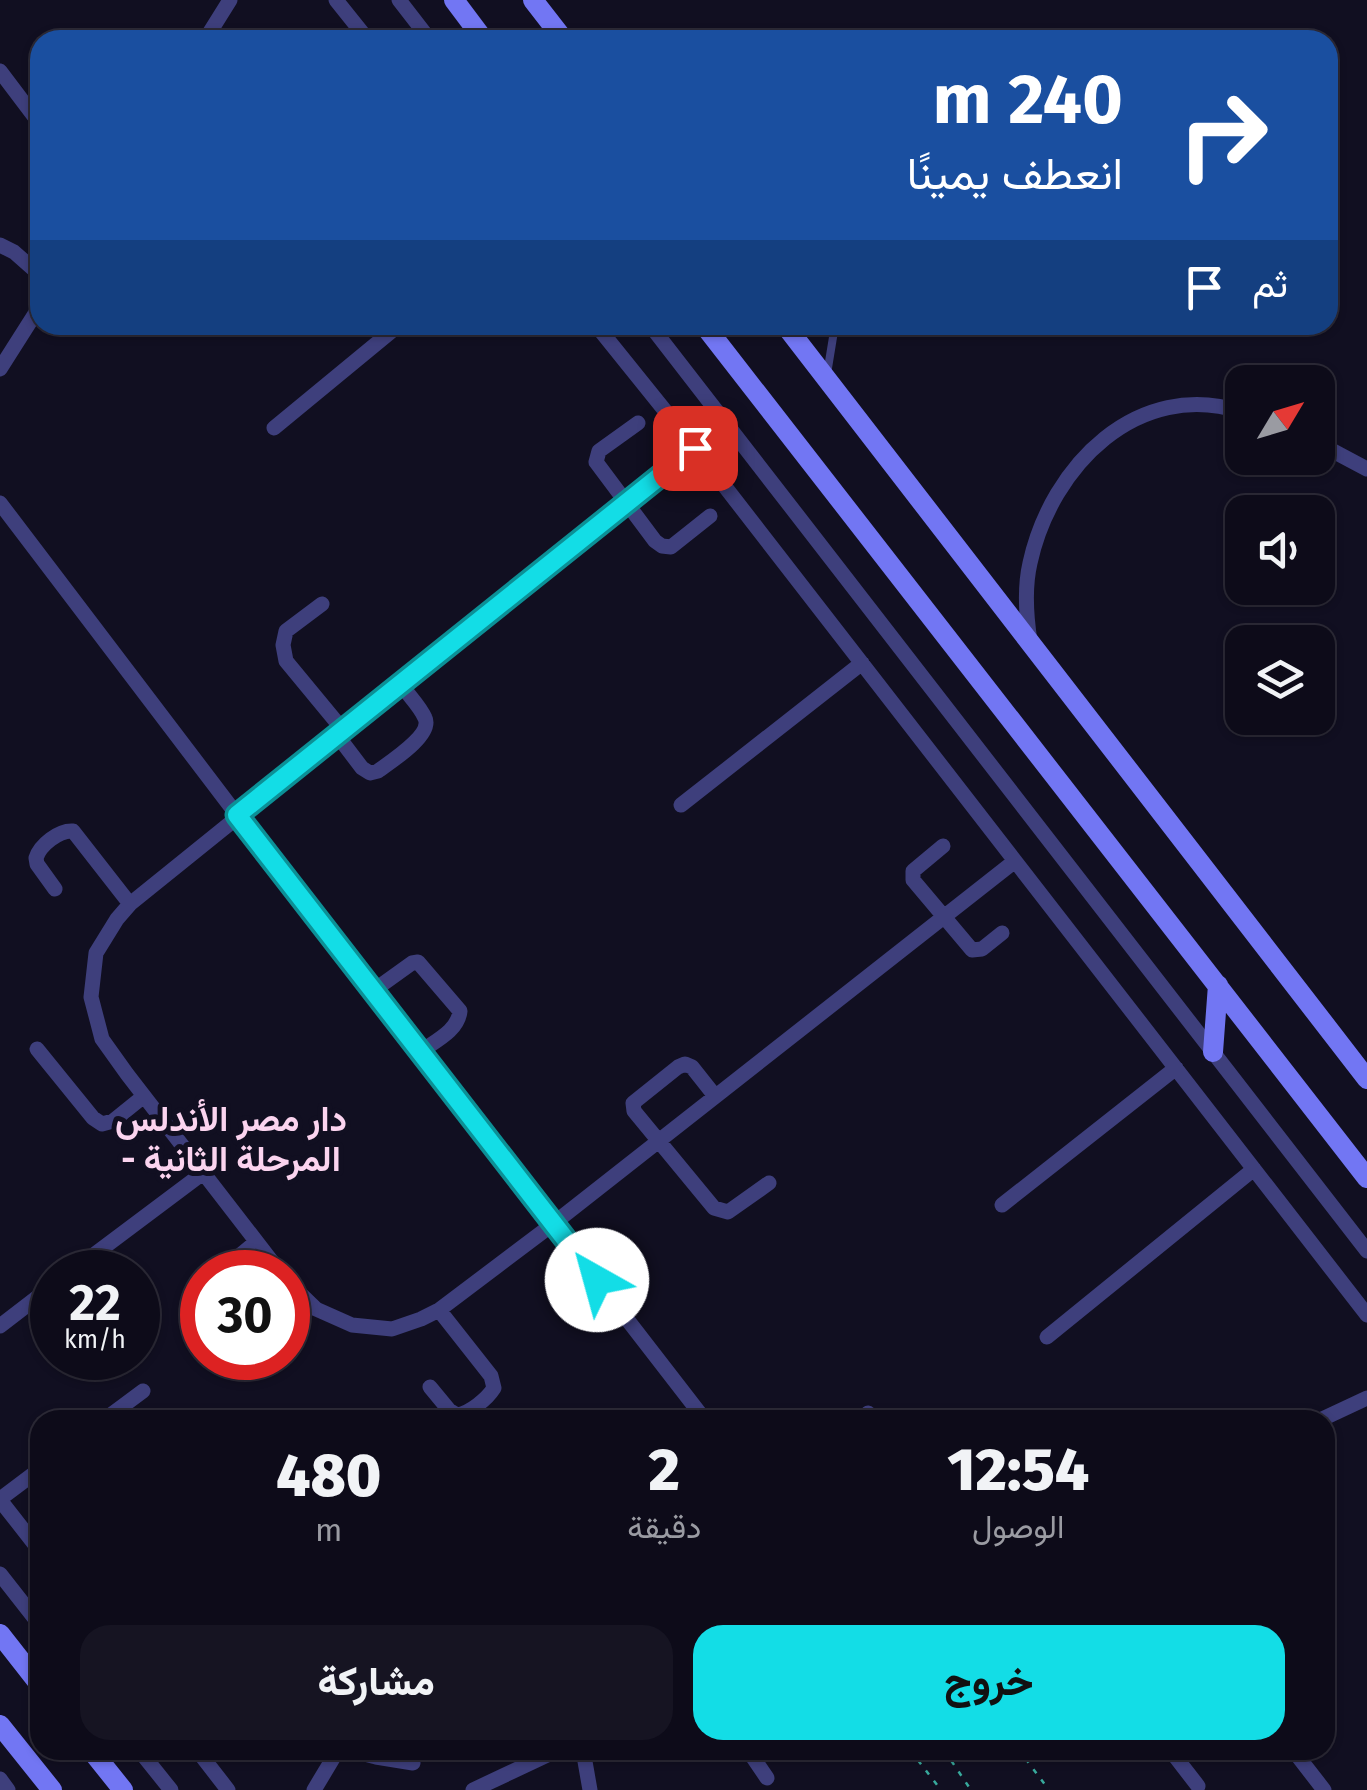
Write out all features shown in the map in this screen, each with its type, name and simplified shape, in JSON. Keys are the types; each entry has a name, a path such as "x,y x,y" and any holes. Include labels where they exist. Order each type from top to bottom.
{"street":[{"path":"211,30 230,0"},
{"path":"336,0 360,30"},
{"path":"399,0 422,30"},
{"path":"454,0 476,30"},
{"path":"533,0 556,30"},
{"path":"0,72 30,111"},
{"path":"0,245 30,266"},
{"path":"0,369 30,322"},
{"path":"274,428 387,335"},
{"path":"604,335 1367,1314"},
{"path":"658,335 1367,1251"},
{"path":"712,335 1367,1178"},
{"path":"793,335 1367,1079"},
{"path":"1030,641 1026,592 1035,545 1054,500 1082,461 1112,432 1156,409 1207,404 1225,408"},
{"path":"638,422 596,458 598,466 655,541 671,546 710,516"},
{"path":"262,1250 102,1038 91,997 96,953 130,904 695,448"},
{"path":"1335,452 1367,468"},
{"path":"0,504 697,1410"},
{"path":"322,604 286,631 286,661 362,768 370,773 378,772 422,736 427,727 426,719 400,684"},
{"path":"681,805 862,663"},
{"path":"55,889 36,858 62,833 73,831 130,904"},
{"path":"943,846 912,876 972,950 982,949 1002,932"},
{"path":"310,1303 352,1326 392,1329 439,1310 1015,860"},
{"path":"373,991 412,962 418,962 460,1011 453,1028 420,1052"},
{"path":"1214,1052 1218,984"},
{"path":"37,1049 102,1124 113,1121 144,1096"},
{"path":"715,1096 692,1067 684,1064 639,1097 633,1103 634,1111 714,1208 728,1212 769,1182"},
{"path":"1002,1205 1176,1068"},
{"path":"1047,1337 1254,1170"},
{"path":"100,1250 203,1173"},
{"path":"246,1250 256,1242"},
{"path":"0,1326 30,1303"},
{"path":"439,1310 491,1376 494,1388 469,1410"},
{"path":"430,1387 449,1410"},
{"path":"117,1410 142,1391"},
{"path":"1335,1413 1367,1398"},
{"path":"30,1477 0,1500 30,1538"},
{"path":"0,1574 30,1612"},
{"path":"0,1634 30,1672"},
{"path":"2,1730 52,1790"},
{"path":"99,1760 123,1790"},
{"path":"147,1760 171,1790"},
{"path":"205,1760 228,1790"},
{"path":"314,1790 332,1760"},
{"path":"398,1760 413,1762"},
{"path":"473,1790 537,1760"},
{"path":"585,1760 590,1790"},
{"path":"755,1760 767,1778"},
{"path":"1179,1760 1198,1786"},
{"path":"1300,1760 1324,1790"},
{"path":"0,1779 8,1790"}],"lane":[{"path":"827,378 833,335"}],"path":[{"path":"918,1760 941,1790"},
{"path":"951,1760 971,1790"},
{"path":"1026,1760 1049,1790"}],"district":[{"name":"دار مصر الأندلس - المرحلة الثانية","path":"231,1139"}],"route":[{"path":"597,1280 237,815 695,448"}]}
